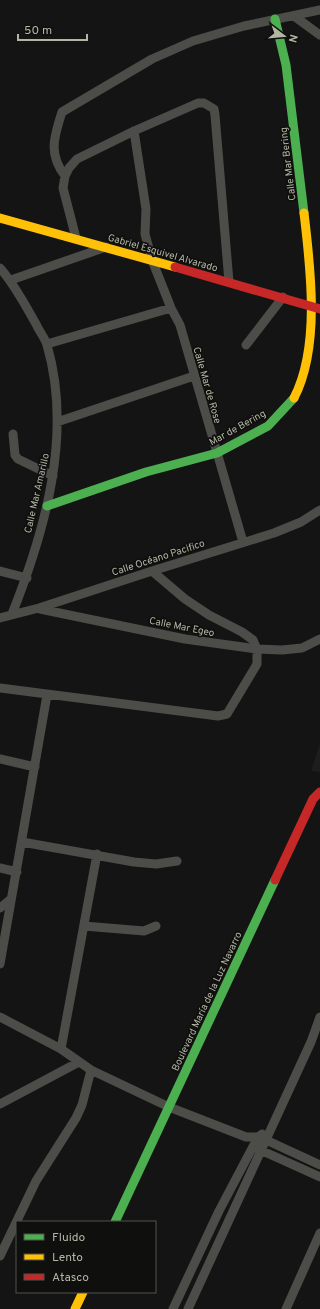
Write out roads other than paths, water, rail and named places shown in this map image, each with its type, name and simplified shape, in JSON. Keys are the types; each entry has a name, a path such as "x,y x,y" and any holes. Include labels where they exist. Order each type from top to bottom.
{"street":[{"path":"65,176 56,165 53,152 56,132 62,112 152,59 193,41 275,19 320,10"},
{"path":"294,16 320,35"},
{"name":"Calle Mar Bering","path":"275,19 286,65 318,308"},
{"path":"76,238 63,188 65,176 77,159 134,131 198,103 204,103 214,109 229,282"},
{"name":"Calle Mar de Rose","path":"134,131 146,208 145,234 152,260 170,308 180,325 243,542"},
{"name":"Gabriel Esquivel Alvarado","path":"0,218 76,238 318,308"},
{"path":"10,280 106,247"},
{"name":"Calle Mar Amarillo","path":"0,268 10,280 47,344 55,382 58,448 46,506 27,578 12,614"},
{"path":"246,345 283,297"},
{"path":"47,344 170,308"},
{"name":"Mar de Bering","path":"46,506 146,472 217,453 268,426 294,398 304,383 312,359 318,308"},
{"path":"57,422 194,376"},
{"path":"13,434 15,455 18,459 53,476"},
{"name":"Calle Océano Pacifico","path":"0,618 39,608 274,533 301,522 320,510"},
{"path":"0,571 27,578"},
{"path":"0,688 218,716 227,714 257,664 257,649 253,640 242,632 208,615 185,599 152,571"},
{"name":"Calle Mar Egeo","path":"39,608 185,639 257,649 282,650 302,648 320,639"},
{"path":"0,964 35,767 46,695"},
{"path":"0,759 35,767"},
{"name":"Boulevard María de la Luz Navarro","path":"115,1221 313,799 320,792"},
{"path":"22,842 97,854 134,862 156,864 177,861"},
{"path":"61,1050 97,854"},
{"path":"0,868 17,872"},
{"path":"0,908 11,899"},
{"path":"84,926 144,931 156,926"},
{"path":"0,1017 61,1050 91,1070 169,1107 246,1137 257,1148 320,1177"},
{"path":"173,1309 219,1211 264,1136 311,1042 320,1017"},
{"path":"2,1101 79,1062"},
{"path":"17,1221 36,1181 76,1118 82,1105 91,1070"},
{"path":"246,1137 264,1136 320,1165"},
{"path":"188,1309 257,1148"},
{"path":"0,1256 16,1223"},
{"path":"286,1309 320,1233"},
{"path":"75,1309 83,1293"}]}
